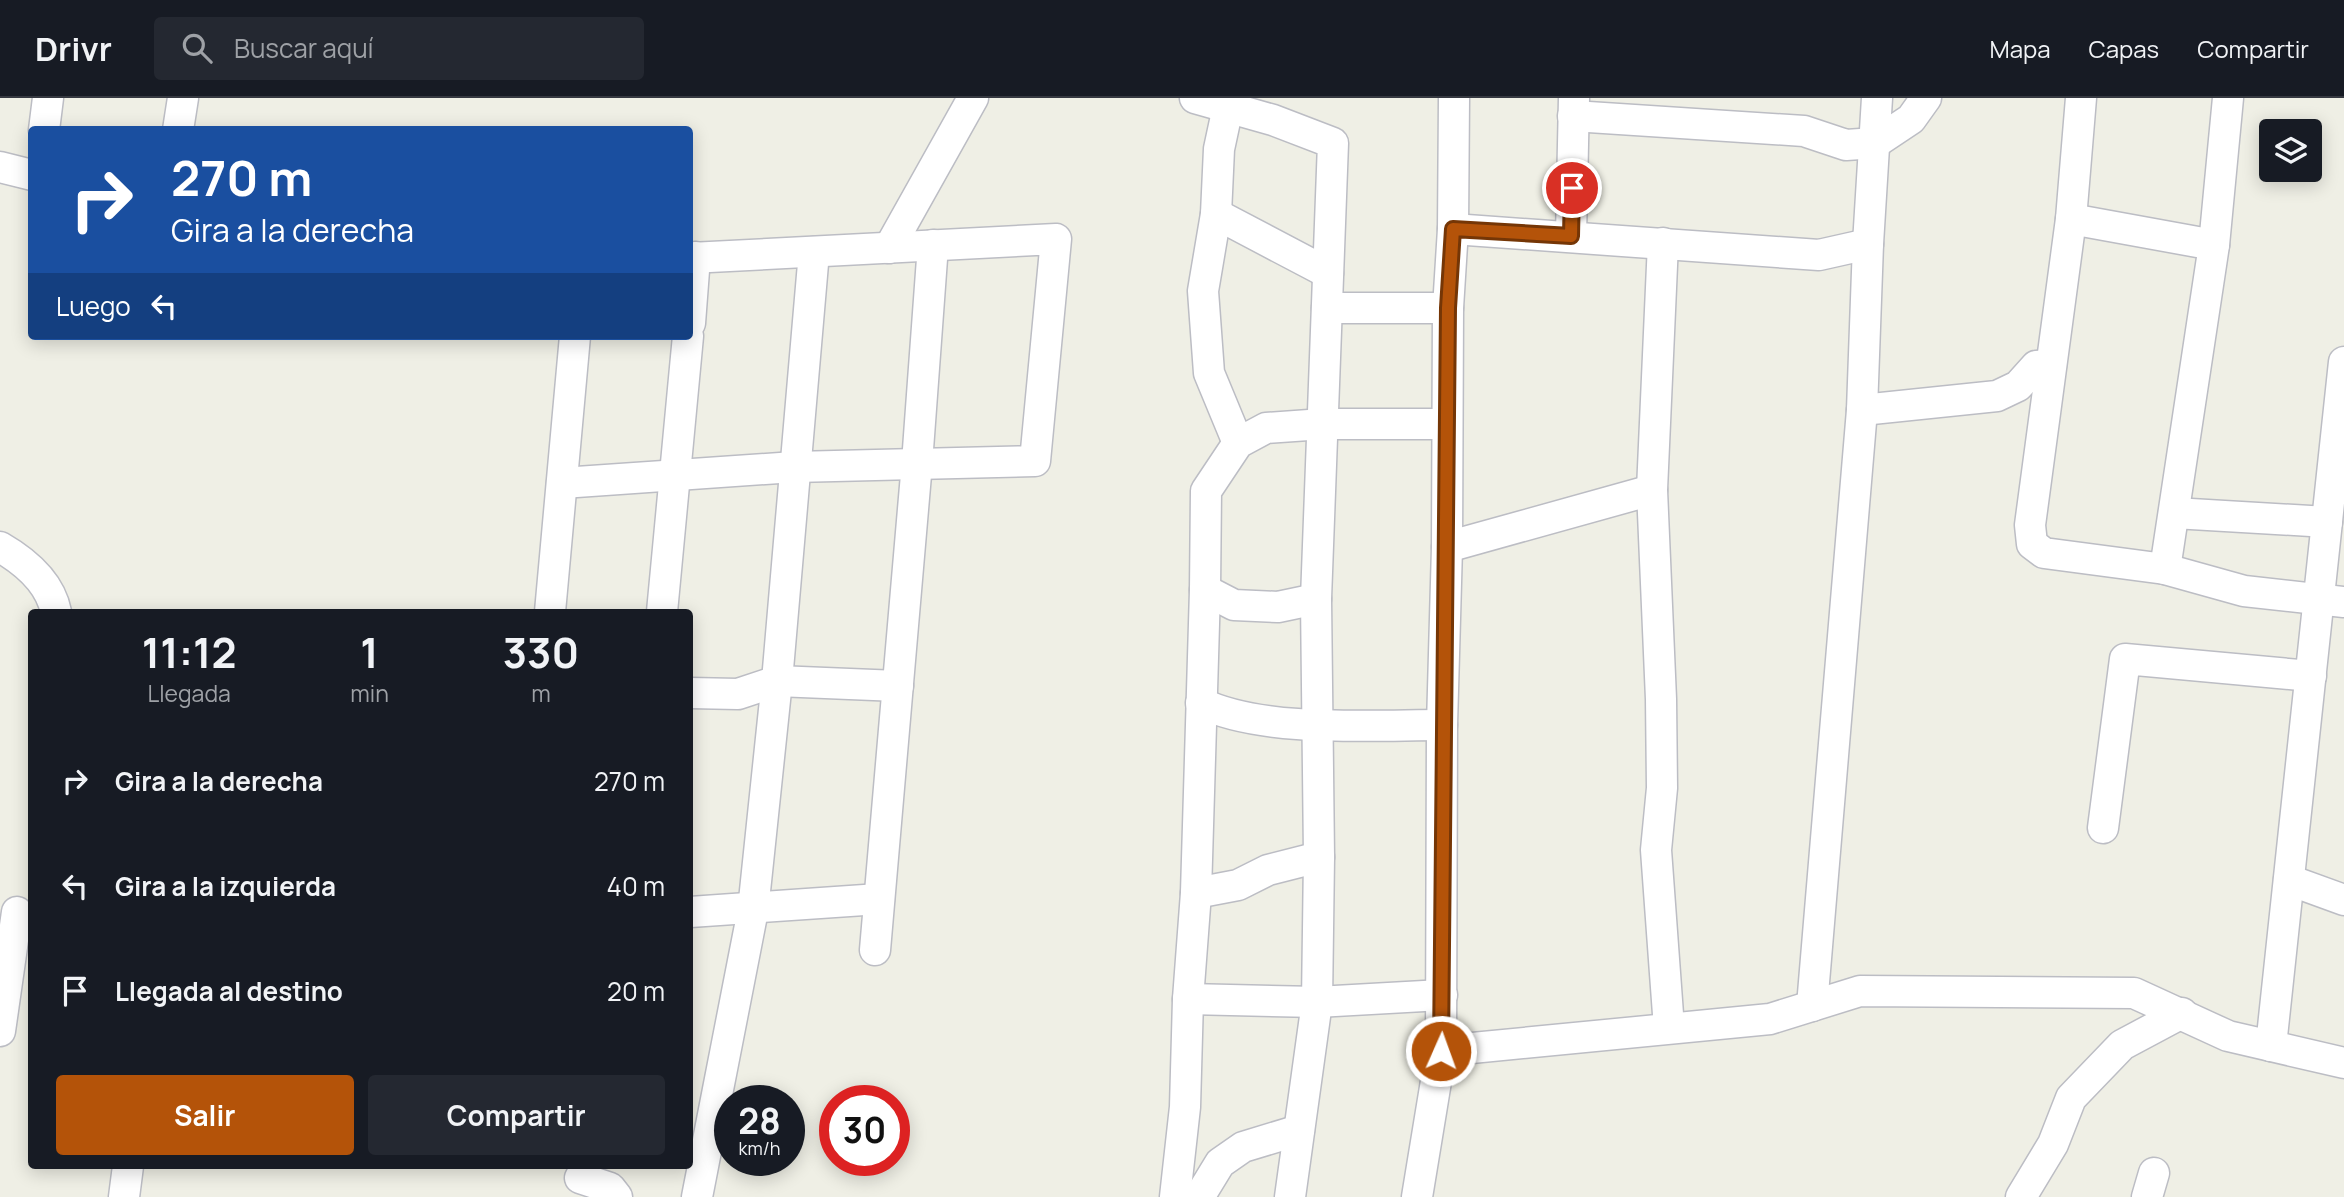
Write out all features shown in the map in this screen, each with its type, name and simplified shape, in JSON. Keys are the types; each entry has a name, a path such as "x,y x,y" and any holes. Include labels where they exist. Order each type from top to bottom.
{"street":[{"path":"44,126 48,98"},
{"path":"179,126 183,98"},
{"path":"889,248 973,98"},
{"path":"1195,98 1228,107 1274,109 1333,143 1316,599 1319,857 1317,1002 1290,1197"},
{"path":"1417,1197 1441,1051 1442,725 1454,98"},
{"path":"1812,1006 1862,410 1877,98"},
{"path":"1571,236 1574,107 1691,111 1804,131 1846,145 1875,143 1911,120 1926,98"},
{"path":"2081,98 2071,219 2030,525 2032,544 2043,553 2165,569 2244,591 2331,600"},
{"path":"2165,569 2214,245 2228,98"},
{"path":"1228,107 1219,149 1216,214 1203,292 1209,373 1238,443"},
{"path":"0,167 28,174"},
{"path":"1216,214 1328,273"},
{"path":"2071,219 2214,245"},
{"path":"1453,229 1819,255 1868,244"},
{"path":"562,484 794,467 1035,461 1056,239 693,257"},
{"path":"1664,243 1652,490 1662,788 1656,850 1669,1028"},
{"path":"875,950 933,246"},
{"path":"697,1197 703,1097 753,909 777,681 814,251"},
{"path":"1327,307 1448,308"},
{"path":"550,609 575,340"},
{"path":"662,609 688,340"},
{"path":"2271,1046 2311,676 2331,600 2327,522 2344,362"},
{"path":"1862,410 1997,396 2018,386 2036,366 2052,365"},
{"path":"1193,1195 1185,1107 1188,999 1196,892 1206,491 1238,443 1266,428 1323,424 1447,424"},
{"path":"1447,547 1652,490"},
{"path":"2174,513 2327,522"},
{"path":"0,547 18,557 41,579 54,600 56,609"},
{"path":"1205,590 1234,605 1278,607 1316,599"},
{"path":"2103,828 2125,659 2311,676"},
{"path":"693,693 738,694 777,681 898,686"},
{"path":"1201,703 1220,713 1318,725 1442,725"},
{"path":"1196,892 1238,884 1268,870 1319,857"},
{"path":"2289,880 2344,900"},
{"path":"693,912 879,899"},
{"path":"0,1031 16,912"},
{"path":"1441,1051 1770,1018 1860,991 2134,993 2228,1036 2344,1063"},
{"path":"1188,999 1317,1002 1442,995"},
{"path":"2021,1197 2053,1144 2071,1098 2122,1045 2182,1013"},
{"path":"1193,1195 1220,1163 1243,1147 1299,1130"},
{"path":"124,1197 128,1169"},
{"path":"575,1180 610,1188 617,1197"}],"route":[{"path":"1441,1051 1448,308 1453,229 1571,236 1572,188"}]}
